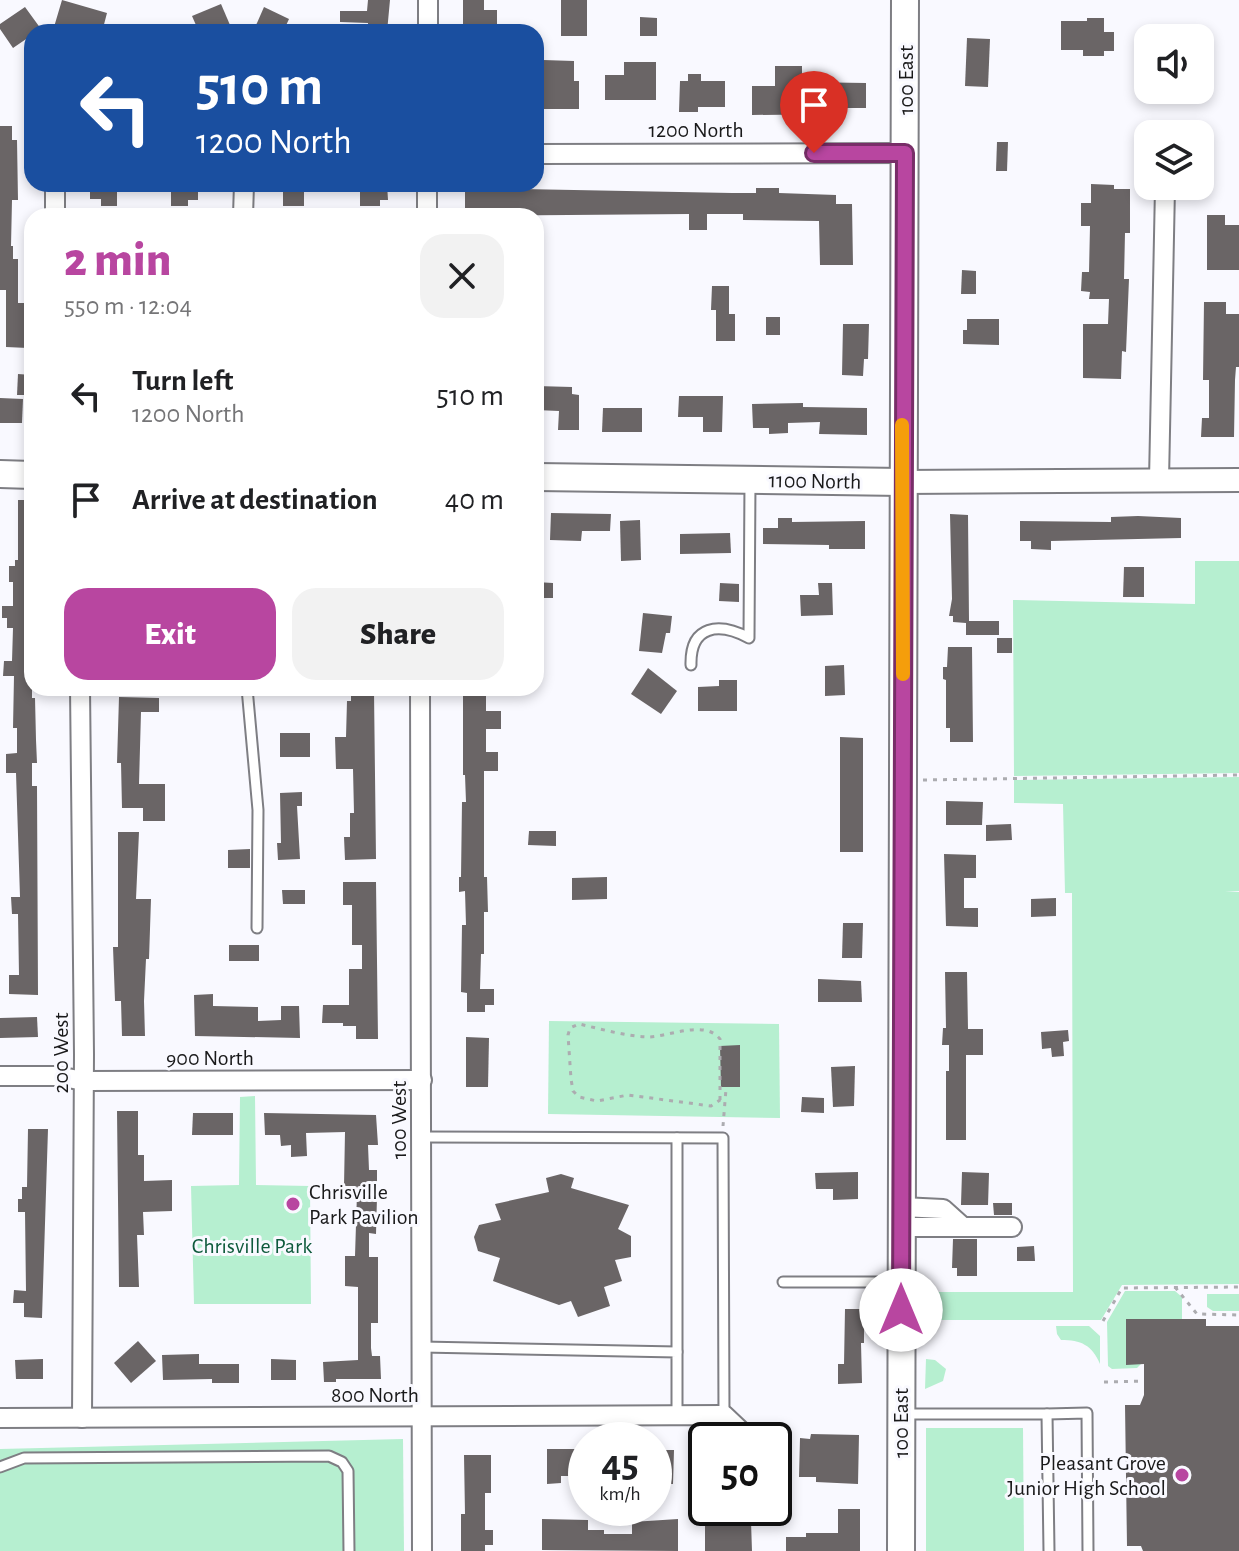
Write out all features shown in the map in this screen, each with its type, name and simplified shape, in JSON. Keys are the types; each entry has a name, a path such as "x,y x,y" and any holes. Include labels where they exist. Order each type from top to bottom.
{"main road":[{"name":"100 East","path":"901,1551 905,0"},
{"path":"0,474 24,475"},
{"name":"1100 North","path":"544,477 902,482"}],"street":[{"path":"428,0 428,24"},
{"name":"1200 North","path":"544,154 905,153"},
{"path":"1159,480 1165,200"},
{"name":"1100 North","path":"902,482 1239,480"},
{"name":"200 West","path":"80,696 84,1081 82,1418"},
{"name":"100 West","path":"420,696 422,1551"},
{"name":"900 North","path":"0,1076 57,1076 84,1081 422,1080"},
{"path":"902,1217 943,1209 963,1227 1012,1227"},
{"path":"724,1415 731,1422"},
{"name":"800 North","path":"0,1418 724,1415"}],"lane":[{"path":"691,665 690,647 700,635 711,630 732,629 749,638 750,479"},
{"path":"248,696 258,810 257,928"},
{"path":"422,1137 723,1138 724,1415"},
{"path":"677,1138 677,1415"},
{"path":"783,1282 901,1282"},
{"path":"422,1347 677,1352"},
{"path":"901,1414 1087,1413 1088,1551"},
{"path":"1047,1414 1049,1551"},
{"path":"0,1467 24,1458 329,1456 342,1462 348,1471 349,1551"}],"path":[{"path":"921,780 1239,775"},
{"path":"723,1138 722,1100 720,1039 714,1033 701,1030 646,1037 579,1024 570,1028 571,1079 573,1091 579,1097 597,1101 628,1095 711,1106 722,1100 726,1089"},
{"path":"1175,1287 1197,1314 1239,1315"},
{"path":"1103,1321 1122,1288 1239,1287"},
{"path":"1104,1382 1144,1381"}],"green space":[{"path":"1195,561 1239,561 1239,773 1014,776 1013,600 1195,604"},
{"path":"1239,777 1239,891 1225,891 1239,892 1239,1284 1122,1285 1101,1320 926,1320 925,1292 1073,1292 1072,893 1065,893 1063,804 1014,803 1014,780"},
{"path":"549,1021 779,1024 780,1118 548,1114"},
{"name":"Chrisville Park","path":"255,1096 256,1185 310,1186 311,1304 194,1304 191,1186 239,1185 240,1097"},
{"path":"1125,1291 1175,1291 1182,1297 1182,1319 1126,1320 1126,1364 1141,1364 1137,1368 1112,1369 1108,1366 1107,1322"},
{"path":"1207,1294 1239,1294 1239,1311 1213,1311 1207,1307"},
{"path":"1056,1326 1089,1326 1100,1336 1100,1364 1085,1345 1061,1340"},
{"path":"926,1359 935,1360 946,1369 943,1381 925,1389"},
{"path":"926,1428 1023,1428 1024,1551 926,1551"},
{"path":"403,1439 404,1551 0,1551 0,1449"}],"building":[{"path":"62,0 107,13 104,24 55,24"},
{"path":"368,0 390,0 388,24 340,22 340,11 367,11"},
{"path":"463,0 484,0 484,10 497,10 497,24 463,24"},
{"path":"561,0 587,0 587,36 561,36"},
{"path":"221,4 230,24 196,24 192,16"},
{"path":"25,7 37,24 24,24 24,40 13,48 0,24"},
{"path":"264,7 289,19 287,24 257,24"},
{"path":"640,17 657,18 657,36 640,36"},
{"path":"1087,18 1104,18 1104,32 1114,32 1114,51 1104,51 1104,56 1083,56 1083,50 1061,50 1061,21 1087,21"},
{"path":"967,38 990,39 988,87 965,86"},
{"path":"544,60 574,61 574,81 579,81 579,109 544,109"},
{"path":"624,62 656,62 656,100 605,100 605,75 624,75"},
{"path":"775,66 802,66 802,82 866,83 866,108 839,108 839,114 752,115 752,86 775,86"},
{"path":"688,74 701,74 701,81 725,81 725,107 698,107 698,112 679,112 680,81 688,81"},
{"path":"0,126 12,126 12,140 17,140 18,200 12,200 11,246 13,259 18,259 18,303 24,303 24,348 6,347 6,290 0,290"},
{"path":"997,142 1008,142 1007,171 996,171"},
{"path":"1091,184 1130,189 1130,233 1125,233 1124,279 1129,279 1126,352 1122,351 1121,379 1083,378 1083,324 1108,324 1109,299 1089,299 1090,292 1081,291 1082,272 1089,272 1090,226 1081,226 1081,203 1091,203"},
{"path":"756,188 779,188 779,193 836,195 836,204 852,204 853,265 820,265 819,221 743,220 743,214 707,214 707,230 689,230 689,214 544,215 544,208 465,208 465,192 544,192 544,189 756,193"},
{"path":"90,192 117,192 117,206 101,206 101,199 90,199"},
{"path":"171,192 198,192 198,200 188,200 188,206 171,206"},
{"path":"283,192 304,192 304,206 283,206"},
{"path":"360,192 388,192 388,200 380,200 380,206 360,206"},
{"path":"1207,215 1225,215 1225,225 1239,225 1239,270 1207,270"},
{"path":"962,270 976,271 976,294 961,294"},
{"path":"712,286 729,286 729,314 735,314 735,341 716,341 716,310 711,310"},
{"path":"1204,302 1226,302 1226,314 1239,314 1234,437 1201,437 1202,418 1209,418 1209,380 1203,380"},
{"path":"766,317 780,317 780,335 766,335"},
{"path":"967,319 999,319 999,345 963,344"},
{"path":"843,324 869,324 868,359 864,359 863,376 842,375"},
{"path":"18,374 24,374 24,395 17,395"},
{"path":"544,386 572,387 572,394 579,395 579,430 558,430 559,411 544,410"},
{"path":"679,396 723,396 722,432 703,432 703,417 678,417"},
{"path":"0,398 23,399 22,423 0,423"},
{"path":"803,403 803,407 867,408 867,435 819,434 820,422 788,423 788,433 769,434 769,428 753,428 752,404"},
{"path":"603,408 642,408 642,432 602,432"},
{"path":"18,500 24,500 24,696 35,698 37,763 32,763 32,786 37,786 38,995 9,994 9,975 19,975 18,914 12,914 11,897 20,897 16,773 6,773 6,754 17,753 17,728 13,728 14,676 3,676 4,661 12,661 13,628 7,628 7,618 2,618 2,606 13,606 9,566 15,566 15,560 18,560"},
{"path":"551,513 611,514 610,531 582,531 581,541 550,540"},
{"path":"950,514 968,515 969,621 999,621 999,635 966,635 966,623 953,622 953,616 949,616 952,599"},
{"path":"1111,517 1181,518 1181,538 1051,541 1051,550 1031,549 1031,541 1020,541 1020,521 1111,522"},
{"path":"778,518 792,518 792,522 865,521 865,549 763,544 763,528 778,528"},
{"path":"640,520 641,560 621,561 620,521"},
{"path":"730,533 731,553 680,554 680,534"},
{"path":"1124,567 1144,567 1144,597 1123,597"},
{"path":"544,582 553,583 553,598 544,598"},
{"path":"720,583 739,584 739,602 719,601"},
{"path":"818,583 832,583 833,615 801,616 800,595 819,595"},
{"path":"643,613 672,616 670,633 666,633 662,653 639,651"},
{"path":"997,638 1012,638 1012,653 997,653"},
{"path":"948,647 972,647 973,742 950,742 950,728 946,728 943,667 947,667"},
{"path":"844,665 845,695 825,696 825,666"},
{"path":"648,668 677,691 661,714 631,694"},
{"path":"719,680 737,680 737,711 698,711 698,687 719,686"},
{"path":"351,696 374,696 376,859 345,860 344,837 350,837 350,813 354,813 353,769 336,769 335,737 346,737 347,701 351,701"},
{"path":"463,696 486,696 486,711 501,711 501,729 486,729 486,752 498,752 498,771 484,771 484,877 487,877 488,912 484,912 480,989 494,989 494,1005 485,1005 485,1012 467,1012 467,993 461,992 462,925 466,925 465,891 459,892 462,802 466,802"},
{"path":"119,697 159,698 159,712 141,712 139,784 165,784 165,821 143,821 143,808 122,808 121,763 117,763"},
{"path":"280,733 310,733 310,757 280,757"},
{"path":"840,737 863,738 863,852 840,852"},
{"path":"302,792 302,806 297,806 300,859 278,860 277,843 281,843 280,793"},
{"path":"946,801 983,802 982,825 946,825"},
{"path":"1011,824 1012,840 986,841 986,825"},
{"path":"529,831 556,831 556,846 528,845"},
{"path":"118,832 139,832 136,899 151,899 144,1001 145,1036 122,1036 121,1001 115,1001 113,947 118,947"},
{"path":"250,849 250,868 228,868 228,850"},
{"path":"944,854 976,855 976,878 964,878 964,908 978,908 978,927 946,926"},
{"path":"607,877 607,899 572,900 572,878"},
{"path":"343,882 376,882 378,1039 356,1039 356,1026 322,1023 323,1005 349,1005 349,969 362,969 362,945 352,945 352,905 343,905"},
{"path":"282,890 305,890 305,904 283,904"},
{"path":"1056,898 1056,916 1031,917 1031,899"},
{"path":"843,923 863,923 862,958 842,958"},
{"path":"229,945 259,945 259,961 229,961"},
{"path":"945,972 967,972 968,1029 983,1029 983,1055 966,1055 966,1140 946,1140 949,1045 942,1045 943,1028 946,1028"},
{"path":"818,979 861,981 862,1002 818,1002"},
{"path":"213,994 213,1006 258,1007 258,1021 281,1020 281,1006 299,1006 300,1038 195,1036 194,995"},
{"path":"37,1017 38,1037 0,1038 0,1018"},
{"path":"1068,1030 1069,1041 1063,1042 1064,1056 1052,1057 1051,1048 1042,1049 1041,1032"},
{"path":"466,1037 489,1038 488,1087 466,1087"},
{"path":"740,1045 740,1087 721,1087 720,1046"},
{"path":"855,1066 854,1106 833,1107 831,1067"},
{"path":"802,1097 824,1098 824,1113 801,1112"},
{"path":"117,1111 138,1111 138,1155 144,1155 144,1181 172,1180 172,1211 143,1212 144,1235 137,1235 139,1287 119,1287"},
{"path":"193,1113 233,1113 233,1135 192,1135"},
{"path":"264,1113 376,1115 378,1145 368,1145 369,1170 377,1170 376,1234 369,1233 369,1257 378,1257 378,1323 371,1323 371,1348 372,1356 380,1356 381,1379 324,1382 323,1362 358,1360 358,1287 345,1286 345,1256 355,1256 357,1193 355,1186 344,1186 345,1132 306,1133 307,1156 291,1157 291,1145 281,1146 280,1135 265,1135"},
{"path":"28,1129 48,1129 42,1318 24,1317 24,1303 13,1303 14,1290 26,1291 25,1212 18,1212 18,1199 22,1199 22,1187 27,1187"},
{"path":"858,1172 858,1199 833,1200 833,1189 816,1189 815,1173"},
{"path":"962,1172 989,1173 988,1205 961,1205"},
{"path":"561,1174 574,1178 571,1188 629,1205 618,1229 631,1236 631,1257 615,1260 622,1281 604,1287 610,1306 578,1317 571,1301 559,1305 493,1281 500,1258 478,1251 474,1237 479,1225 501,1220 495,1204 549,1192 546,1178"},
{"path":"993,1203 1012,1203 1012,1215 994,1215"},
{"path":"953,1239 977,1239 977,1276 957,1276 957,1268 952,1268"},
{"path":"1034,1246 1035,1261 1017,1261 1017,1247"},
{"path":"845,1309 864,1309 862,1383 838,1384 838,1364 844,1364"},
{"name":"Pleasant Grove Junior High School","path":"1126,1319 1206,1319 1206,1326 1239,1326 1239,1551 1143,1551 1141,1546 1127,1546 1125,1405 1140,1405 1144,1395 1144,1364 1126,1365"},
{"path":"138,1341 156,1361 131,1383 114,1363"},
{"path":"199,1354 199,1364 239,1364 239,1383 212,1383 212,1379 163,1380 162,1355"},
{"path":"43,1359 43,1379 16,1379 15,1360"},
{"path":"271,1359 296,1360 296,1380 271,1380"},
{"path":"811,1434 859,1435 858,1484 816,1482 816,1477 799,1477 800,1438 810,1439"},
{"path":"547,1449 568,1449 568,1476 561,1476 561,1483 547,1484"},
{"path":"672,1450 674,1450 673,1484"},
{"path":"464,1455 491,1455 491,1493 485,1493 485,1530 493,1530 493,1545 485,1545 485,1551 461,1551 461,1514 465,1514"},
{"path":"838,1509 860,1509 860,1551 786,1551 786,1537 806,1537 806,1533 838,1533"},
{"path":"542,1519 568,1520 568,1526 588,1526 588,1530 604,1530 604,1534 632,1534 632,1526 672,1526 672,1519 678,1519 678,1551 542,1550"},
{"path":"705,1526 751,1526 752,1551 705,1551"}],"slow traffic":[{"path":"902,425 903,674"}],"place":[{"name":"Chrisville Park Pavilion","path":"293,1204"},
{"name":"Pleasant Grove Junior High School","path":"1182,1475"}],"route":[{"path":"814,153 905,153 901,1310"}]}
